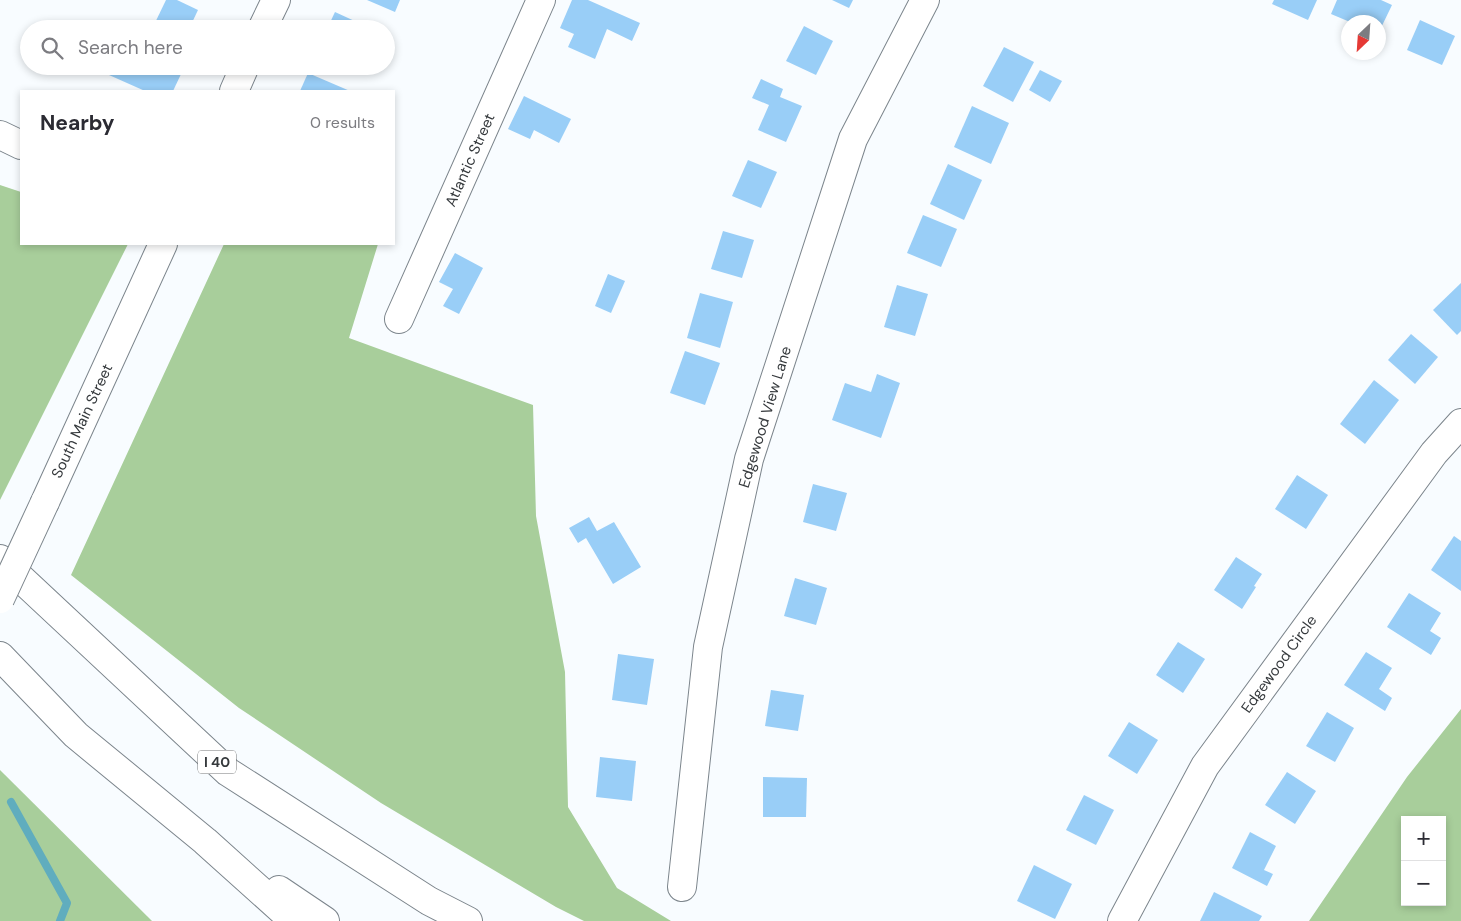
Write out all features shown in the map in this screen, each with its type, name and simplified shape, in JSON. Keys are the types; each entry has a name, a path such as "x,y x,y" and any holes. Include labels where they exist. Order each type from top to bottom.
{"main road":[{"path":"266,20 276,0"},
{"name":"Atlantic Street","path":"399,319 541,0"},
{"name":"Edgewood View Lane","path":"682,886 708,647 749,459 853,138 925,0"},
{"path":"234,90 241,75"},
{"path":"0,136 20,145"},
{"name":"South Main Street","path":"0,599 163,245"},
{"name":"Edgewood Circle","path":"1122,921 1205,766 1434,453 1461,423"},
{"name":"I 40","path":"0,559 228,772 429,901 468,921"},
{"path":"0,656 76,735 205,841 294,921"},
{"path":"205,841 326,921"}],"green space":[{"path":"0,185 20,192 20,245 128,245 0,500"},
{"path":"224,245 378,245 349,338 533,405 536,516 565,672 568,807 617,888 671,921 584,921 556,907 381,803 239,708 71,575"},
{"path":"1461,709 1461,921 1309,921 1407,777"},
{"path":"0,770 152,921 0,921"}],"building":[{"path":"166,0 177,0 198,10 193,20 156,20"},
{"path":"367,0 400,0 395,12"},
{"path":"572,0 588,0 640,23 632,41 607,29 595,59 568,47 574,34 560,28"},
{"path":"832,0 853,0 849,8"},
{"path":"1274,0 1317,0 1308,20 1272,4"},
{"path":"1337,0 1381,0 1392,5 1386,17 1386,15 1341,15 1341,18 1331,14"},
{"path":"335,12 352,20 331,20"},
{"path":"1420,20 1455,36 1442,65 1407,50"},
{"path":"804,26 833,41 816,75 786,61"},
{"path":"1004,47 1034,62 1013,102 983,86"},
{"path":"1040,70 1062,81 1050,102 1029,90"},
{"path":"109,75 181,75 173,90 143,90"},
{"path":"307,75 313,75 348,90 300,90"},
{"path":"761,79 783,89 780,97 802,106 786,142 758,130 769,105 752,98"},
{"path":"524,96 571,119 559,143 534,130 530,139 508,129"},
{"path":"972,106 1009,123 991,164 954,147"},
{"path":"748,160 777,172 761,208 732,196"},
{"path":"948,164 982,180 964,220 930,204"},
{"path":"923,215 957,229 941,267 907,253"},
{"path":"723,231 754,240 742,278 711,269"},
{"path":"455,253 483,268 459,314 443,306 453,289 439,282"},
{"path":"608,274 625,281 611,313 595,306"},
{"path":"1461,283 1461,331 1457,335 1433,310"},
{"path":"897,285 928,294 915,336 884,327"},
{"path":"700,293 733,302 720,348 687,338"},
{"path":"1411,334 1438,357 1415,384 1388,360"},
{"path":"685,351 720,363 705,405 670,393"},
{"path":"877,374 900,383 881,438 832,420 845,383 871,392"},
{"path":"1374,380 1399,400 1365,444 1340,424"},
{"path":"1297,475 1328,495 1306,529 1275,509"},
{"path":"813,484 847,493 836,531 803,522"},
{"path":"589,517 597,531 614,522 641,567 613,584 586,538 578,543 569,528"},
{"path":"1454,536 1461,541 1461,591 1431,570"},
{"path":"1236,557 1262,574 1242,609 1214,590"},
{"path":"795,578 827,588 816,625 784,616"},
{"path":"1409,593 1441,613 1430,631 1441,638 1431,655 1387,627"},
{"path":"1178,642 1205,659 1183,693 1156,675"},
{"path":"1366,652 1392,668 1379,689 1392,698 1385,711 1344,685"},
{"path":"618,654 654,659 647,705 612,700"},
{"path":"771,690 804,695 798,731 765,726"},
{"path":"1327,712 1354,728 1335,762 1306,746"},
{"path":"1129,722 1158,740 1137,774 1108,756"},
{"path":"600,757 636,761 632,801 596,797"},
{"path":"1287,772 1316,791 1295,824 1265,805"},
{"path":"763,777 807,778 806,817 763,817"},
{"path":"1084,795 1114,810 1096,845 1066,830"},
{"path":"1250,832 1276,846 1264,870 1273,874 1267,886 1232,868"},
{"path":"1034,865 1072,884 1055,919 1017,901"},
{"path":"1214,892 1262,916 1259,921 1200,921"}],"waterway":[{"path":"11,802 67,903 60,921"}]}
